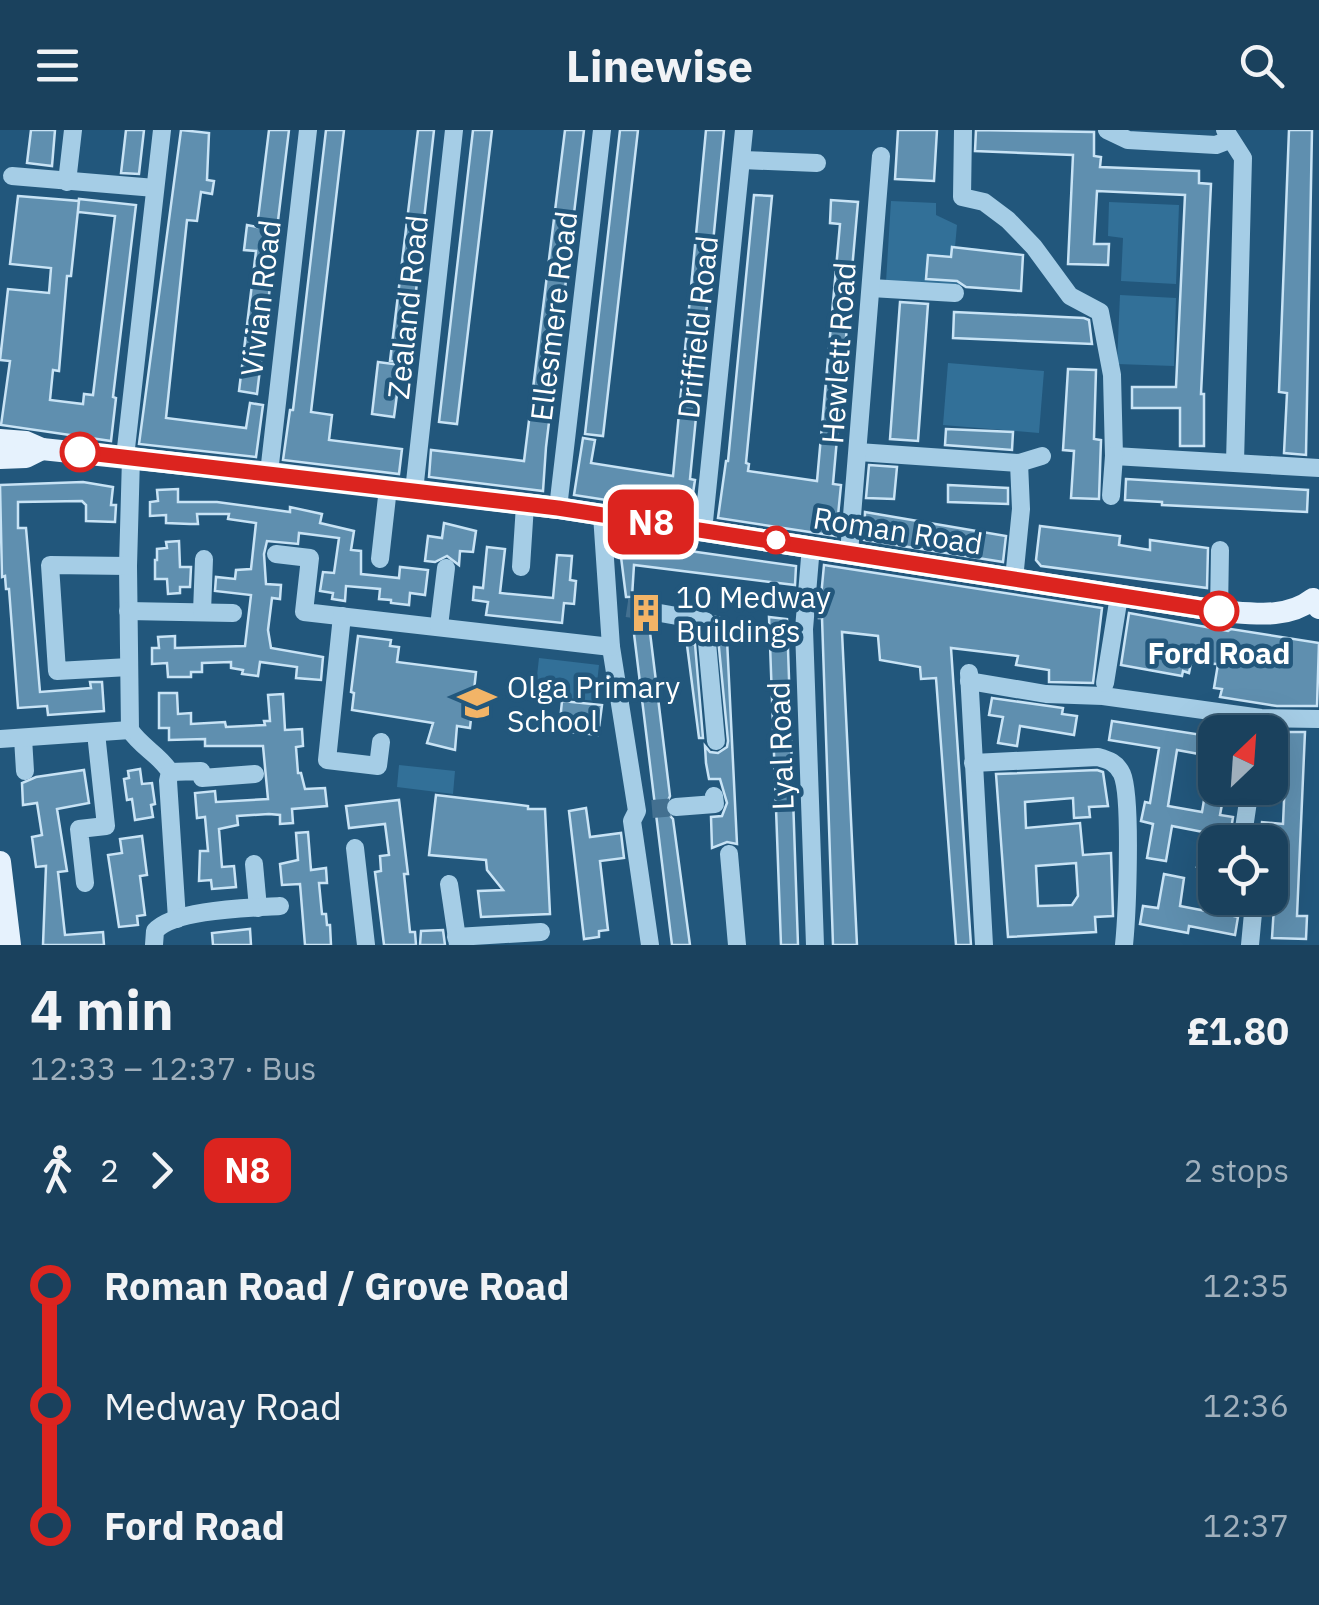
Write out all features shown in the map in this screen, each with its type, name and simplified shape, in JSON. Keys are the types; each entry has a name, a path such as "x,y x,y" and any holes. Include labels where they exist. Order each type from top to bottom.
{"main road":[{"name":"Roman Road","path":"0,440 26,442 42,450 558,508 1219,611 1274,614 1317,598"},
{"name":"Roman Road","path":"0,458 26,457 42,450"},
{"path":"0,862 10,945"}],"street":[{"path":"68,182 73,130"},
{"path":"162,130 128,457 130,730 170,772 177,919"},
{"name":"Vivian Road","path":"270,473 308,130"},
{"name":"Zealand Road","path":"414,491 454,130"},
{"name":"Ellesmere Road","path":"558,508 602,130"},
{"name":"Driffield Road","path":"702,530 744,130"},
{"path":"963,130 962,197 984,202 1000,214 1034,247 1070,296 1100,312 1112,376 1116,435 1111,496"},
{"path":"1107,130 1128,140 1216,145 1227,135 1243,158 1235,462"},
{"path":"742,160 817,163"},
{"name":"Hewlett Road","path":"850,553 880,161 858,165"},
{"path":"12,176 156,188"},
{"path":"871,288 955,293"},
{"path":"858,452 1019,463 1042,456"},
{"path":"1114,456 1319,468"},
{"path":"1014,579 1019,463"},
{"path":"380,559 388,488"},
{"path":"521,567 524,505"},
{"path":"602,515 618,609 611,648 645,810 632,821 650,945"},
{"name":"Lyal Road","path":"811,546 804,629 815,945"},
{"path":"1219,611 1220,550"},
{"path":"276,554 310,558 304,612 611,648"},
{"path":"202,612 204,559"},
{"path":"128,566 50,566 56,671 129,667"},
{"path":"439,626 446,568"},
{"path":"1105,683 1118,596"},
{"path":"128,611 234,613"},
{"path":"660,614 705,621 716,741"},
{"path":"342,616 327,760 378,766 381,742"},
{"path":"984,945 969,677 1046,694 1103,696 1206,715"},
{"path":"1288,722 1319,719"},
{"path":"0,739 130,730"},
{"path":"84,883 79,828 106,826 96,733"},
{"path":"23,738 25,770"},
{"path":"973,763 1098,757 1119,768 1127,799 1124,945"},
{"path":"170,772 201,771 202,778 255,774"},
{"path":"676,807 715,804 714,796"},
{"path":"355,848 366,945"},
{"path":"729,854 737,945"},
{"path":"254,864 258,908"},
{"path":"449,884 457,941 541,932"},
{"path":"154,945 156,928 177,919 280,906"},
{"path":"1250,945 1254,915"}],"shaded area":[{"path":"891,201 936,203 936,215 957,225 955,247 981,249 979,287 886,282"},
{"path":"1109,202 1179,205 1176,284 1121,281 1123,238 1108,236"},
{"path":"1120,295 1176,298 1174,366 1117,364"},
{"path":"948,363 1044,371 1039,433 943,425"},
{"path":"539,658 599,665 595,701 535,694"},
{"path":"399,765 455,771 453,794 397,787"}],"building":[{"path":"31,130 55,130 52,166 27,163"},
{"path":"126,130 144,130 139,174 121,173"},
{"path":"181,130 209,133 207,180 214,181 212,194 201,192 197,221 187,220 166,418 246,428 250,403 263,405 256,457 139,444"},
{"path":"269,130 289,130 257,394 239,391 256,251 244,250 247,225 257,227"},
{"path":"326,130 344,130 311,412 332,415 329,440 402,449 399,474 283,460 293,410"},
{"path":"418,130 434,130 408,363 390,361"},
{"path":"473,130 492,130 457,424 439,422"},
{"path":"565,130 584,130 543,491 429,477 431,450 524,461"},
{"path":"620,130 638,130 603,436 585,434"},
{"path":"706,130 724,130 690,479 695,480 690,513 574,495 583,438 595,440 591,463 673,476"},
{"path":"898,130 937,130 934,181 895,179"},
{"path":"976,130 1094,132 1094,156 1101,157 1100,167 1199,171 1199,183 1211,184 1201,394 1204,446 1180,446 1180,408 1132,408 1132,387 1176,387 1185,195 1097,191 1094,244 1109,244 1108,265 1068,264 1073,155 975,151"},
{"path":"1289,130 1312,130 1306,455 1284,453 1287,393 1279,392"},
{"path":"754,195 772,196 746,463 748,471 817,481 840,224 830,223 831,200 858,202 833,484 841,485 836,536 718,518 728,461"},
{"path":"18,196 136,205 111,441 1,425 10,361 0,360 8,289 49,293 51,268 10,264","holes":["78,206 78,212 115,216 93,395 84,394 83,404 50,400 53,370 59,371"]},
{"path":"952,247 1023,255 1021,291 926,279 928,255 951,257"},
{"path":"900,302 928,304 918,441 890,439"},
{"path":"954,312 1084,318 1089,320 1092,344 953,338"},
{"path":"378,362 401,365 394,417 372,414"},
{"path":"1068,369 1096,370 1094,439 1101,440 1099,499 1071,498 1074,451 1063,450"},
{"path":"946,429 1013,432 1012,450 945,445"},
{"path":"869,465 897,467 894,499 866,498"},
{"path":"1126,479 1308,490 1307,512 1125,500"},
{"path":"83,482 113,487 111,505 116,505 115,522 86,521 86,505 82,501 18,502 18,528 26,528 40,692 91,688 90,682 102,682 104,711 48,715 47,706 18,708 9,589 5,576 2,577 0,485"},
{"path":"948,485 1008,488 1008,504 948,502"},
{"path":"178,489 178,502 217,502 290,512 290,507 322,514 320,523 354,531 351,550 361,551 361,574 399,578 400,567 428,570 425,595 410,593 409,605 391,603 379,599 380,589 346,586 345,601 332,599 333,593 320,591 323,572 334,573 339,538 299,533 298,544 267,541 266,584 281,585 280,599 272,598 268,630 271,648 323,657 321,680 296,678 297,667 260,662 258,676 242,674 243,670 231,668 231,662 202,663 202,672 191,672 191,677 168,677 167,663 152,664 152,648 159,648 158,637 175,636 175,648 245,646 251,595 215,591 216,577 235,579 236,570 251,569 256,523 228,519 229,514 197,514 198,524 166,523 166,515 150,516 150,502 158,501 157,490"},
{"path":"865,512 1006,536 1003,562 864,540"},
{"path":"444,523 476,531 473,552 460,551 459,565 447,556 435,562 425,561 428,536 442,538"},
{"path":"1040,526 1120,536 1119,545 1150,550 1150,540 1208,548 1207,588 1041,566 1036,560"},
{"path":"179,541 180,567 191,567 190,587 180,587 180,593 168,594 167,579 155,579 157,549 167,548 166,542"},
{"path":"619,541 796,566 795,585 634,565 632,597 626,597"},
{"path":"487,547 505,549 500,593 553,598 557,555 572,556 574,604 564,603 562,623 486,615 488,602 473,600 474,587 483,588"},
{"path":"824,565 1102,608 1093,683 1049,682 1049,670 1016,665 1018,656 951,648 971,945 956,945 936,678 921,679 920,667 880,660 878,636 842,632 857,945 833,945 819,618"},
{"path":"630,601 651,605 648,616 670,796 664,809 673,819 690,945 672,945"},
{"path":"1129,613 1319,643 1317,706 1277,706 1220,697 1222,689 1214,688 1218,664 1191,663 1189,673 1183,671 1182,676 1121,665"},
{"path":"716,617 726,619 737,844 727,842 712,848 711,817 722,816 727,803 720,779 709,779 706,763 705,746 718,753 727,747 728,741"},
{"path":"769,617 787,619 798,945 781,945"},
{"path":"358,636 391,640 390,646 399,647 397,662 476,672 470,728 457,726 455,750 427,743 433,723 352,710"},
{"path":"695,644 703,738 699,738 687,645"},
{"path":"159,693 177,693 178,714 191,713 191,724 225,722 226,727 265,725 264,721 270,721 268,695 283,694 285,730 302,729 303,746 296,747 298,773 305,789 325,788 327,806 292,809 293,823 280,824 280,815 237,816 238,825 219,829 222,867 234,866 236,887 212,889 211,880 199,881 200,851 208,851 205,817 197,818 195,793 215,791 216,802 268,799 263,746 205,746 205,739 169,740 169,728 159,728"},
{"path":"992,698 1063,708 1062,714 1077,716 1074,735 1020,726 1017,746 998,743 1003,717 989,715"},
{"path":"562,701 602,705 598,735 559,731"},
{"path":"1112,721 1198,734 1198,754 1177,750 1168,806 1202,812 1203,805 1222,805 1220,815 1233,817 1232,825 1198,825 1198,831 1172,826 1166,861 1147,858 1153,824 1141,821 1145,802 1150,803 1159,748 1109,740"},
{"path":"1288,732 1305,732 1297,916 1307,916 1306,939 1272,938 1273,915 1288,915 1288,825 1262,825 1283,824 1284,805 1288,805"},
{"path":"140,769 142,784 152,783 155,804 151,805 153,817 135,820 124,779 129,778 128,771"},
{"path":"84,770 89,803 57,809 67,871 58,872 65,935 103,932 104,945 43,945 46,866 36,867 32,837 42,835 37,803 23,805 22,783"},
{"path":"1103,772 1108,806 1089,807 1090,817 1074,818 1073,798 1025,802 1026,828 1080,823 1083,855 1111,853 1113,916 1095,917 1096,932 1008,937 996,774","holes":["1076,863 1078,896 1072,905 1038,906 1036,866"]},
{"path":"436,795 545,809 550,914 481,917 478,891 503,890 487,870 486,860 429,855"},
{"path":"399,800 410,932 415,932 416,945 384,945 375,872 381,871 380,856 389,855 385,824 349,828 346,806"},
{"path":"586,808 590,837 621,833 624,858 600,861 608,930 599,931 599,937 584,939 569,811"},
{"path":"308,832 311,870 326,868 327,883 319,883 331,945 305,945 300,884 282,885 280,864 298,860 296,833"},
{"path":"142,836 147,875 140,876 145,915 137,916 138,925 119,927 108,855 122,853 120,839"},
{"path":"1164,874 1184,878 1180,906 1198,909 1198,915 1238,917 1235,935 1189,926 1188,933 1140,924 1143,906 1158,908"},
{"path":"250,929 251,945 213,945 212,933"},
{"path":"443,930 445,945 420,945 421,931"}],"tunnel":[{"path":"627,608 660,613"},
{"path":"652,809 676,807"}],"bus line":[{"name":"N8","path":"80,452 558,508 1219,611"}],"place":[{"name":"Ford Road","path":"1219,611"},
{"name":"10 Medway Buildings","path":"646,613"},
{"name":"Olga Primary School","path":"477,703"}]}
